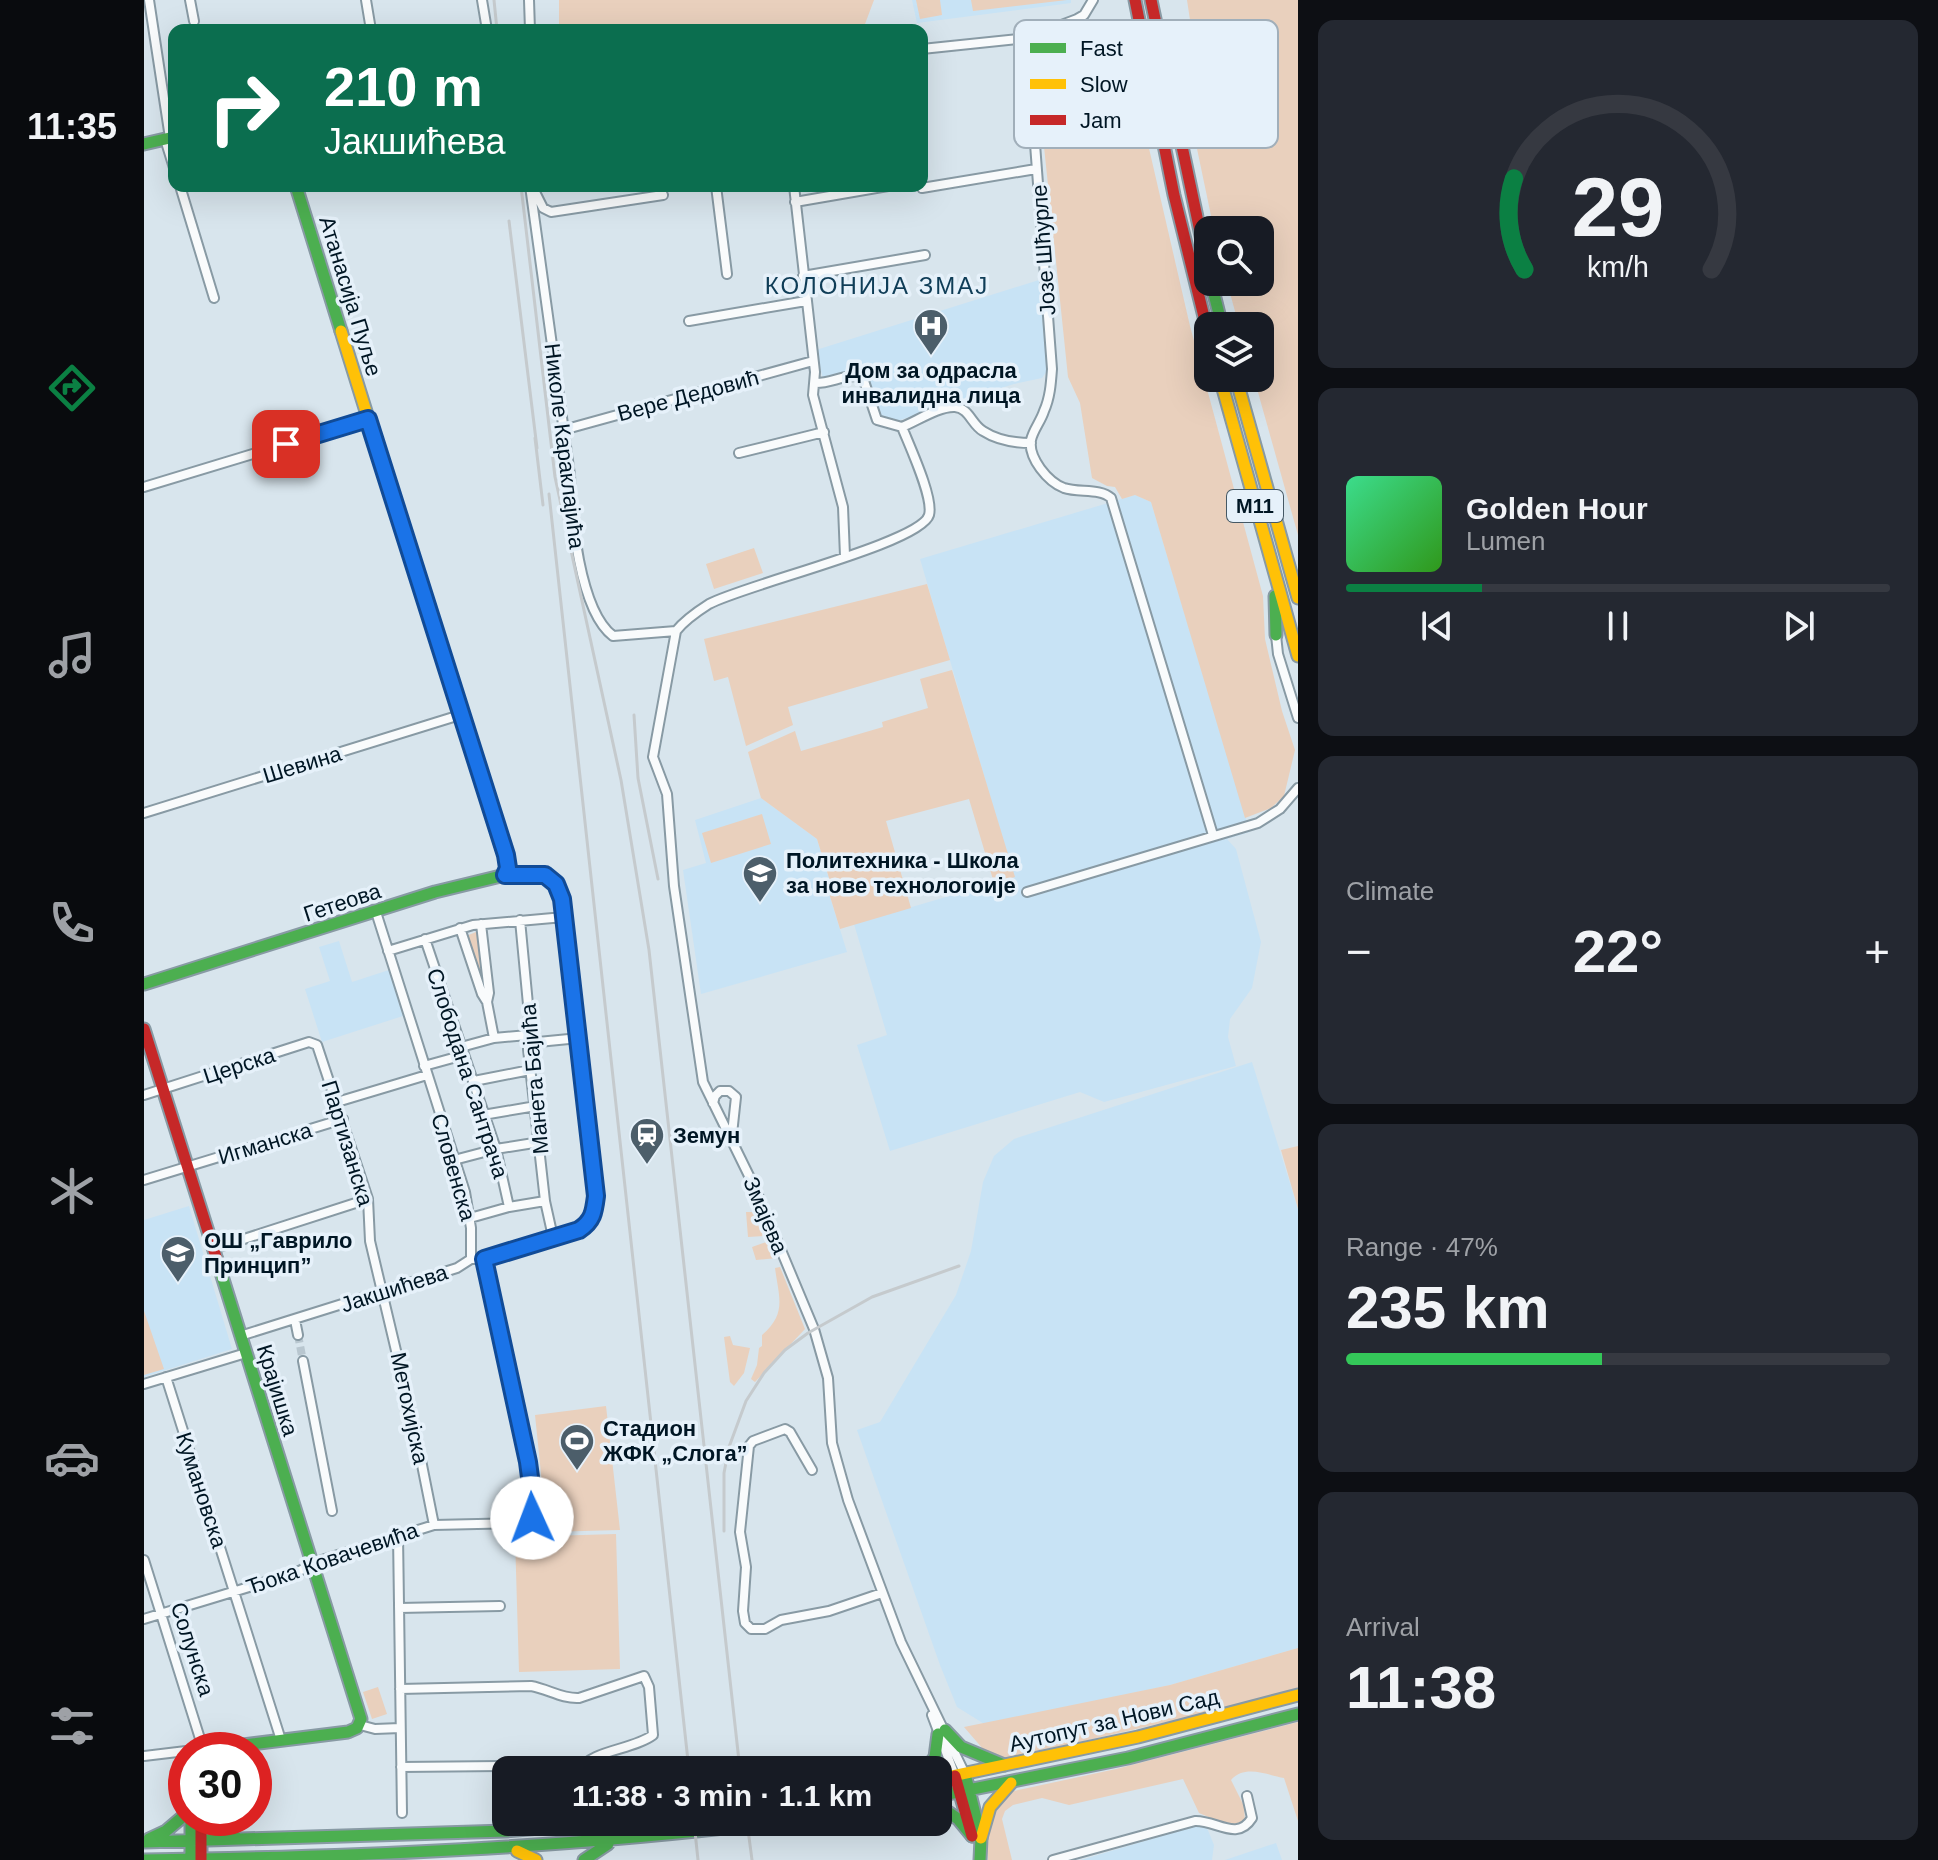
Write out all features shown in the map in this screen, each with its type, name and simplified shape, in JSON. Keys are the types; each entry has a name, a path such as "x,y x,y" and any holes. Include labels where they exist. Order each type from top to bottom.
{"main road":[{"path":"1135,0 1139,20"},
{"path":"1151,0 1155,20"},
{"path":"144,144 168,138"},
{"path":"1165,148 1203,312"},
{"path":"1182,148 1197,216"},
{"name":"Атанасија Пуље","path":"298,192 506,855 508,868 505,875"},
{"name":"M11","path":"1224,392 1298,656"},
{"name":"M11","path":"1240,392 1298,598"},
{"path":"1274,572 1276,635"},
{"name":"Гетеова","path":"144,984 449,888 505,875"},
{"name":"Крајишка","path":"144,1029 360,1715 360,1725"},
{"name":"Аутопут за Нови Сад","path":"952,1776 1138,1737 1298,1695"},
{"name":"Аутопут за Нови Сад","path":"952,1793 1162,1750 1298,1714"},
{"path":"272,1741 348,1732 360,1725"},
{"path":"935,1756 941,1732 961,1747 1007,1766"},
{"path":"960,1775 979,1860"},
{"path":"976,1837 989,1806 1011,1783"},
{"path":"952,1815 976,1837"},
{"path":"144,1842 168,1829"},
{"path":"144,1842 492,1831"},
{"path":"195,1836 201,1860"},
{"path":"191,1860 197,1836"},
{"path":"234,1836 240,1839"},
{"path":"145,1860 412,1857 657,1836"},
{"path":"584,1860 615,1841"},
{"path":"510,1849 536,1860"}],"street":[{"path":"149,0 168,125"},
{"path":"190,0 194,21"},
{"path":"366,0 370,24"},
{"path":"482,0 486,24"},
{"path":"529,0 530,24"},
{"path":"1074,20 1084,15 1093,0"},
{"path":"928,48 1014,39"},
{"name":"Јозе Шћурле","path":"1031,443 1047,404 1052,369 1035,148"},
{"path":"928,187 1036,169"},
{"path":"182,192 214,298"},
{"name":"Николе Караклајића","path":"532,192 575,533 586,589 598,618 613,636 676,631"},
{"path":"534,192 543,208 551,212 663,195"},
{"path":"717,192 727,274"},
{"path":"794,192 813,361 813,395 843,507 845,556"},
{"path":"795,202 853,192"},
{"path":"803,276 925,255"},
{"path":"689,321 806,301"},
{"name":"Вере Дедовић","path":"563,430 813,361"},
{"path":"815,383 860,376 877,420 902,427 954,407 966,413 987,433 1004,440 1031,443 1037,461 1055,483 1067,489 1106,494 1111,498 1213,835"},
{"path":"144,487 368,419"},
{"path":"676,631 713,602 897,538 923,524 929,516 930,507 925,485 902,427"},
{"path":"739,453 824,432"},
{"name":"Змајева","path":"676,631 653,757 667,794 682,946 703,1082 765,1211 821,1350 828,1378 834,1453 882,1593 960,1775"},
{"path":"1276,635 1278,654 1298,718"},
{"name":"Шевина","path":"144,813 460,715"},
{"path":"1027,892 1235,830 1273,815 1292,799 1298,788"},
{"name":"Гетеова","path":"505,875 542,874 552,880 561,893 564,917"},
{"name":"Словенска","path":"376,912 470,1218 471,1259"},
{"path":"337,1102 426,1071 494,1038 579,1038 564,917 460,928 388,951"},
{"name":"Манета Бајића","path":"520,920 530,1070 545,1201 553,1237"},
{"path":"481,924 489,993 487,1002"},
{"path":"460,928 487,1002 494,1038"},
{"name":"Слободана Сантрача","path":"425,939 496,1149 509,1207"},
{"name":"Јакшићева","path":"240,1336 457,1268 471,1259 484,1259 579,1230 590,1222 596,1196 579,1038"},
{"name":"Церска","path":"144,1095 309,1042 315,1043"},
{"name":"Партизанска","path":"315,1043 368,1199 370,1241 384,1292"},
{"path":"474,1081 530,1070"},
{"path":"703,1082 717,1093"},
{"path":"713,1103 717,1093 724,1090 734,1094 737,1103 732,1138"},
{"path":"483,1115 536,1106"},
{"path":"719,1115 727,1118 733,1116"},
{"name":"Игманска","path":"144,1180 343,1119"},
{"path":"454,1160 540,1142"},
{"path":"213,1249 368,1199"},
{"path":"470,1218 545,1201"},
{"name":"Ђока Ковачевића","path":"144,1619 434,1525 525,1523 532,1518 528,1462 484,1259"},
{"name":"Метохијска","path":"384,1292 434,1525"},
{"path":"295,1320 298,1335"},
{"path":"144,1384 246,1353"},
{"path":"303,1361 332,1511"},
{"name":"Кумановска","path":"166,1377 281,1740"},
{"path":"812,1470 790,1432 785,1429 753,1441 749,1446 740,1519 746,1567 743,1600 745,1623 751,1629 765,1629 781,1620 829,1611 882,1593"},
{"path":"398,1535 402,1813"},
{"name":"Солунска","path":"144,1560 195,1732"},
{"path":"399,1608 500,1606"},
{"path":"400,1689 531,1686 569,1698 579,1698 644,1676 649,1687 653,1735 599,1756"},
{"path":"360,1725 375,1729 400,1728"},
{"path":"144,1756 168,1753"},
{"path":"401,1767 492,1766"},
{"path":"1053,1860 1195,1821 1238,1830 1252,1818 1247,1796"},
{"path":"551,1836 551,1846"},
{"path":"567,1845 568,1836"}],"shaded area":[{"path":"559,0 874,0 865,24 559,24"},
{"path":"912,0 1071,0 1071,3 917,23"},
{"path":"916,0 940,0 942,15 920,19"},
{"path":"971,0 1067,0 973,11"},
{"path":"1187,0 1298,0 1298,535 1258,392 1274,392 1274,312 1235,312 1231,296 1274,296 1274,216 1211,216 1197,148 1278,148 1278,20 1190,20"},
{"path":"1044,148 1149,148 1194,341 1194,392 1208,392 1263,596 1265,639 1295,750 1284,796 1271,808 1245,818 1151,502 1135,495 1122,499 1115,487 1092,478 1080,403 1068,377"},
{"name":"Дом за одрасла инвалидна лица","path":"1039,280 1047,371 1042,378 900,420 880,420 867,378 859,369 823,379 816,350"},
{"path":"1135,495 1151,502 1250,832 1227,839 1236,849 1261,942 1252,988 1230,1019 1228,1037 1236,1066 1104,1102 1080,1092 890,1151 857,1045 887,1035 854,924 1014,877 920,559"},
{"path":"754,548 763,573 714,589 706,564"},
{"path":"927,584 950,660 788,707 793,725 746,746 728,677 714,681 704,639"},
{"path":"952,670 1015,877 994,883 969,799 886,821 911,908 840,929 825,880 829,878 817,839 761,798 748,752 795,731 801,751 883,727 882,722 928,708 920,679"},
{"name":"Политехника - Школа за нове технологоије","path":"761,798 817,839 829,879 825,881 847,952 701,994 683,870 706,863 695,820"},
{"path":"762,814 771,844 711,863 702,833"},
{"path":"480,933 484,991 466,936"},
{"path":"339,941 352,982 389,970 403,1016 322,1042 305,989 330,981 319,947"},
{"path":"1252,1062 1298,1209 1298,1648 1170,1685 986,1725 957,1707 857,1430 880,1422 956,1295 971,1251 983,1182 994,1156 1014,1139"},
{"path":"1298,1146 1298,1209 1281,1150"},
{"name":"ОШ „Гаврило Принцип”","path":"189,1206 232,1349 144,1377 144,1220"},
{"path":"746,1212 753,1212 764,1236 748,1237"},
{"path":"772,1240 777,1258 756,1260 752,1247"},
{"path":"780,1267 805,1329 755,1382 751,1379 762,1346 762,1335 778,1312 775,1268"},
{"path":"144,1311 164,1369 144,1375"},
{"path":"730,1336 733,1345 750,1348 744,1373 734,1386 730,1382 724,1337"},
{"name":"Стадион ЖФК „Слога”","path":"606,1406 620,1530 547,1532 535,1415"},
{"path":"616,1534 620,1669 519,1672 515,1537"},
{"path":"1298,1648 1298,1688 1228,1708 1014,1757 998,1757 983,1749 964,1727 1170,1685"},
{"path":"378,1687 387,1714 372,1719 363,1692"},
{"path":"1298,1722 1298,1821 1284,1778 1249,1772 1231,1780 1244,1806 1245,1821 1230,1826 1199,1813 1183,1779 1069,1805 1042,1798 1013,1805 1005,1811 1002,1819 1012,1860 988,1860 985,1828 997,1804 1014,1791 1116,1769"},
{"path":"1205,1823 1214,1845 1212,1860 1081,1860"},
{"path":"1276,1843 1282,1860 1225,1860"}],"tunnel":[{"path":"298,1335 303,1361"}],"railway":[{"path":"494,0 496,24"},
{"path":"522,192 555,477 621,780 649,950 738,1756"},
{"path":"509,221 537,448"},
{"path":"535,438 543,505"},
{"path":"549,494 687,1756"},
{"path":"634,715 638,778 658,879"},
{"path":"724,1531 724,1473 729,1447 746,1401 764,1373 785,1350 808,1333 872,1297 959,1266"},
{"path":"695,1836 698,1860"},
{"path":"749,1836 752,1860"}],"traffic: fast":[{"path":"144,144 168,138"},
{"path":"298,192 341,331"},
{"path":"1214,296 1218,312"},
{"path":"1275,596 1276,635"},
{"path":"144,984 435,892 505,875 508,868 470,746"},
{"path":"217,1260 361,1719 357,1728 348,1732 272,1741"},
{"path":"952,1793 1128,1758 1298,1714"},
{"path":"945,1730 961,1747 1004,1765"},
{"path":"935,1756 938,1734"},
{"path":"965,1774 981,1838 980,1860"},
{"path":"952,1815 972,1836"},
{"path":"149,1839 168,1829"},
{"path":"144,1842 492,1831"},
{"path":"191,1836 191,1859"},
{"path":"233,1836 237,1838"},
{"path":"144,1860 461,1850 641,1836"},
{"path":"584,1860 608,1844"}],"traffic: slow":[{"path":"341,331 470,746"},
{"path":"1224,392 1298,656"},
{"path":"1240,392 1298,598"},
{"path":"952,1776 1138,1737 1298,1695"},
{"path":"981,1838 990,1807 1011,1783"},
{"path":"517,1851 536,1860"}],"traffic: jam":[{"path":"1135,0 1139,20"},
{"path":"1151,0 1155,20"},
{"path":"1165,148 1203,312"},
{"path":"1182,148 1197,216"},
{"path":"144,1029 217,1260"},
{"path":"955,1776 972,1836"},
{"path":"201,1836 201,1859"}],"place":[{"name":"Дом за одрасла инвалидна лица","path":"931,357"},
{"name":"Политехника - Школа за нове технологоије","path":"760,904"},
{"name":"Земун","path":"647,1166"},
{"name":"ОШ „Гаврило Принцип”","path":"178,1284"},
{"name":"Стадион ЖФК „Слога”","path":"577,1472"}],"district":[{"name":"КОЛОНИЈА ЗМАЈ","path":"877,286"}],"route":[{"path":"286,444 368,419 506,855 508,868 505,875 545,875 561,893 596,1196 593,1217 579,1230 484,1259 528,1462 532,1518"}]}
